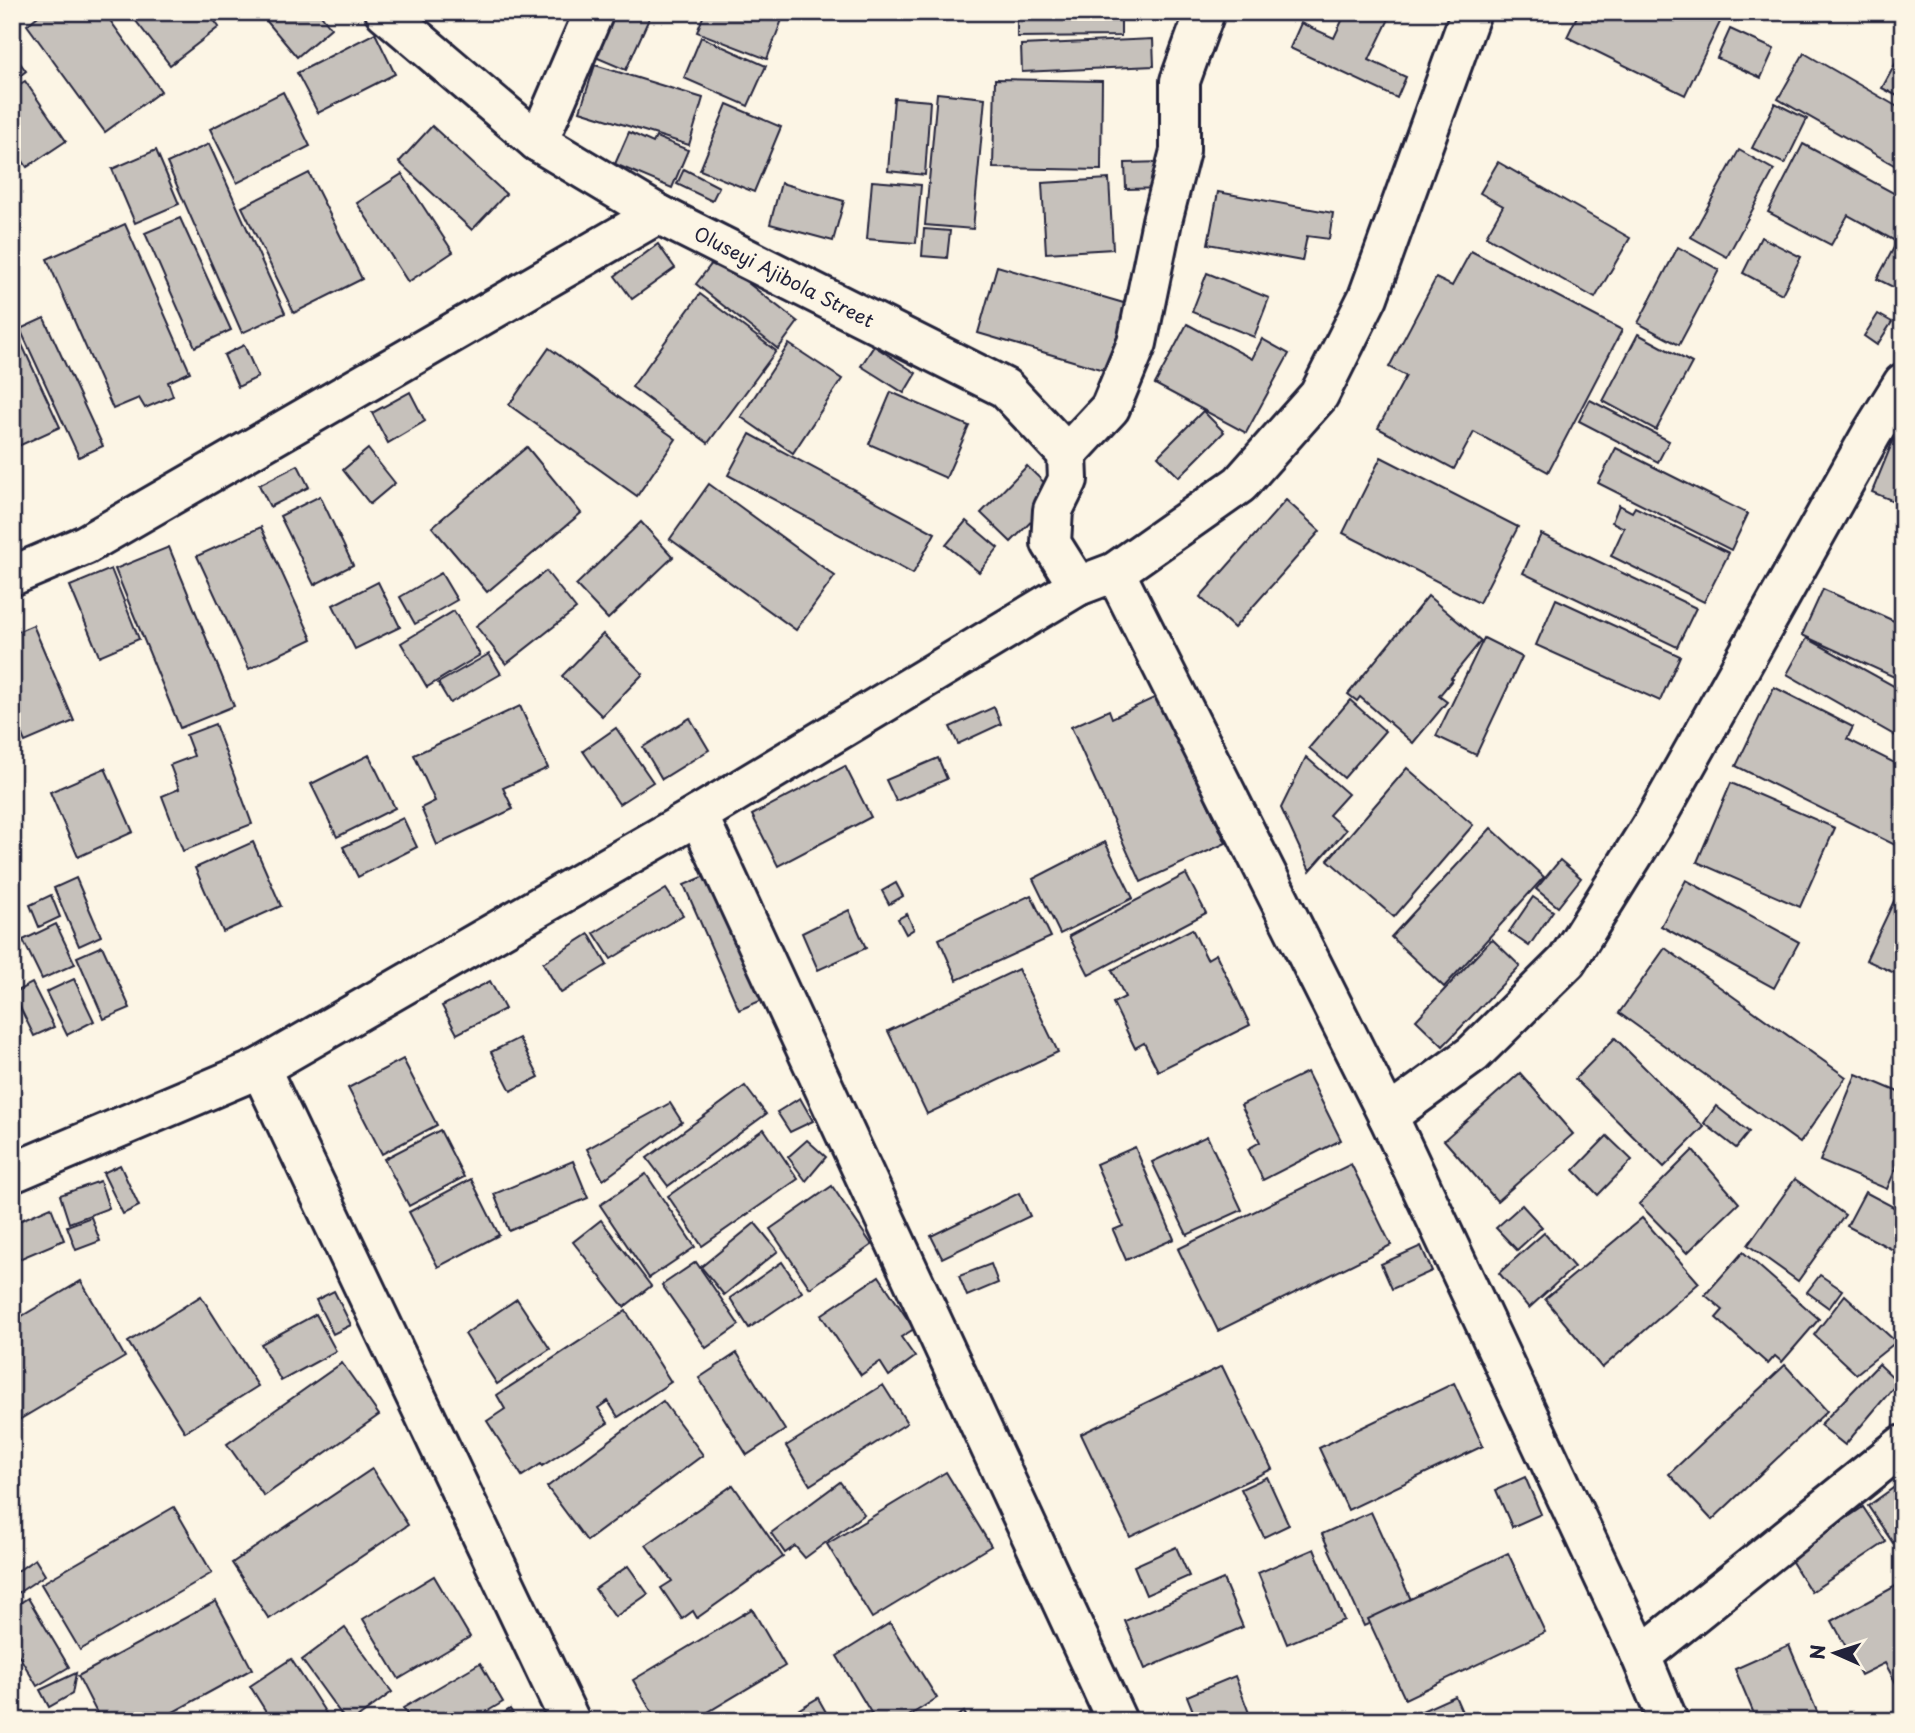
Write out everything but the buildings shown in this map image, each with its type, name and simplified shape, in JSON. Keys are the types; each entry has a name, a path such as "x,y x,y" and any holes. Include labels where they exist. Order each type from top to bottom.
{"street":[{"name":"Oluseyi Ajibola Street","path":"385,12 538,142 657,214 1005,388 1067,454"},
{"path":"538,142 594,12"},
{"path":"1078,586 1051,542 1053,510 1068,480 1067,454 1110,408 1137,343 1181,151 1180,81 1205,12"},
{"path":"12,1173 260,1068 698,815 1078,586 1115,572 1241,484 1319,395 1368,298 1471,12"},
{"path":"12,576 85,545 657,214"},
{"path":"1388,1116 1473,1054 1567,961 1655,820 1872,433 1903,383"},
{"path":"1115,572 1388,1116 1641,1656 1668,1721"},
{"path":"698,815 1117,1721"},
{"path":"260,1068 570,1721"},
{"path":"1641,1656 1903,1445"}]}
